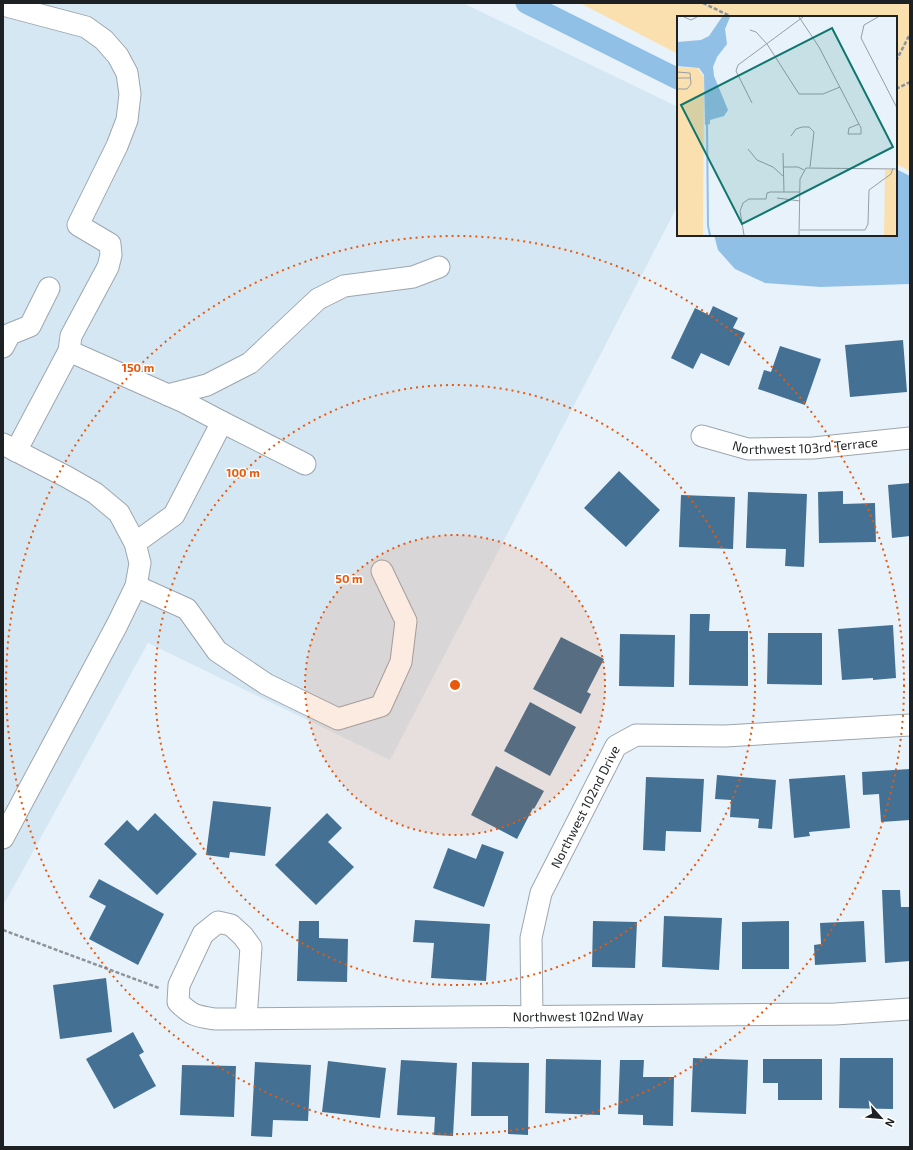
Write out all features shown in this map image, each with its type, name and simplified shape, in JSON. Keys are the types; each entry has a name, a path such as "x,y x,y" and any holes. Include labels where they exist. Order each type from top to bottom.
{"street":[{"path":"3,5 86,27 104,40 118,56 127,73 130,94 127,120 117,146 78,225 110,244 111,255 108,267 71,336 69,351 10,447 96,493 119,513 135,543 140,562 136,586 117,625 3,838"},
{"path":"168,395 207,385 250,363 318,299 344,286 413,277 439,267"},
{"path":"3,347 10,334 30,326 49,288"},
{"path":"69,351 184,402 305,464"},
{"path":"135,543 174,514 222,422"},
{"name":"Northwest 103rd Terrace","path":"702,436 748,449 813,448 910,438"},
{"path":"136,586 187,609 217,651 266,684 338,719 381,706 401,662 406,621 382,571"},
{"name":"Northwest 102nd Drive","path":"532,1017 531,938 541,893 616,746 636,735 725,736 910,725"},
{"path":"178,996 179,984 203,934 218,922 231,925 243,936 251,947 246,1019"},
{"name":"Northwest 102nd Way","path":"178,996 178,1002 188,1012 200,1017 215,1019 835,1014 910,1009"}],"path":[{"path":"703,3 730,16"},
{"path":"897,59 910,34"},
{"path":"897,88 910,82"},
{"path":"3,930 178,996"}],"shaded area":[{"path":"3,3 463,3 677,107 677,207 390,760 148,643 3,906"},
{"path":"580,3 910,3 910,171 897,164 897,16 677,16 677,53"}],"water":[{"path":"897,170 910,176 910,284 821,287 765,283 735,269 718,250 714,236 897,236"}],"building":[{"path":"713,306 738,318 733,328 745,333 729,366 701,353 693,369 671,358 695,308 709,315"},
{"path":"903,340 907,392 850,397 845,345"},
{"path":"780,346 821,359 805,405 758,389 764,370 771,372"},
{"path":"619,471 660,510 626,547 584,508"},
{"path":"910,483 910,536 892,538 888,485"},
{"path":"843,491 843,504 875,503 876,542 819,543 818,492"},
{"path":"748,492 807,494 804,567 785,566 786,549 746,548"},
{"path":"681,495 735,497 733,549 679,547"},
{"path":"690,614 710,614 709,631 748,631 748,686 689,685"},
{"path":"893,625 896,678 842,680 838,629"},
{"path":"768,633 822,633 822,685 767,684"},
{"path":"620,634 675,635 674,687 619,686"},
{"path":"561,637 604,659 587,692 591,694 581,714 533,689"},
{"path":"530,702 576,727 550,776 504,751"},
{"path":"496,766 544,791 534,809 533,808 517,839 471,815"},
{"path":"910,769 910,820 881,822 879,794 863,795 862,772"},
{"path":"717,775 776,780 772,829 758,828 759,819 730,817 731,800 715,799"},
{"path":"845,775 850,828 809,832 810,836 794,838 789,779"},
{"path":"646,777 704,779 701,832 666,831 665,851 643,850"},
{"path":"213,801 271,807 265,856 230,852 229,858 206,855"},
{"path":"155,813 197,854 157,895 104,844 127,820 138,831"},
{"path":"327,813 342,828 328,842 354,867 316,905 275,865"},
{"path":"482,844 504,852 484,907 433,888 448,848 476,859"},
{"path":"99,879 164,914 138,965 89,939 106,906 89,897"},
{"path":"882,890 900,890 901,907 910,907 910,961 885,963"},
{"path":"664,916 722,918 719,970 662,967"},
{"path":"415,920 490,924 486,981 431,978 434,943 413,942"},
{"path":"299,921 319,921 319,938 348,939 347,982 297,981"},
{"path":"593,921 637,922 635,968 592,967"},
{"path":"789,921 789,969 742,969 742,922"},
{"path":"864,921 866,962 815,965 814,945 821,944 820,923"},
{"path":"106,978 112,1032 60,1039 53,985"},
{"path":"133,1032 144,1052 139,1055 156,1086 114,1109 86,1059"},
{"path":"693,1058 748,1060 746,1114 691,1112"},
{"path":"840,1058 893,1058 893,1109 839,1108"},
{"path":"546,1059 601,1060 600,1115 545,1113"},
{"path":"763,1059 822,1059 822,1100 778,1100 778,1083 763,1083"},
{"path":"401,1060 457,1063 453,1136 434,1135 435,1117 397,1115"},
{"path":"620,1060 644,1060 643,1077 674,1077 673,1126 643,1125 643,1115 618,1114"},
{"path":"328,1061 386,1068 380,1118 322,1112"},
{"path":"255,1062 311,1065 308,1121 273,1120 272,1137 251,1136"},
{"path":"472,1062 529,1063 528,1135 508,1134 508,1116 471,1116"},
{"path":"182,1065 236,1066 234,1117 180,1115"}],"waterway":[{"path":"526,3 677,78"}]}
